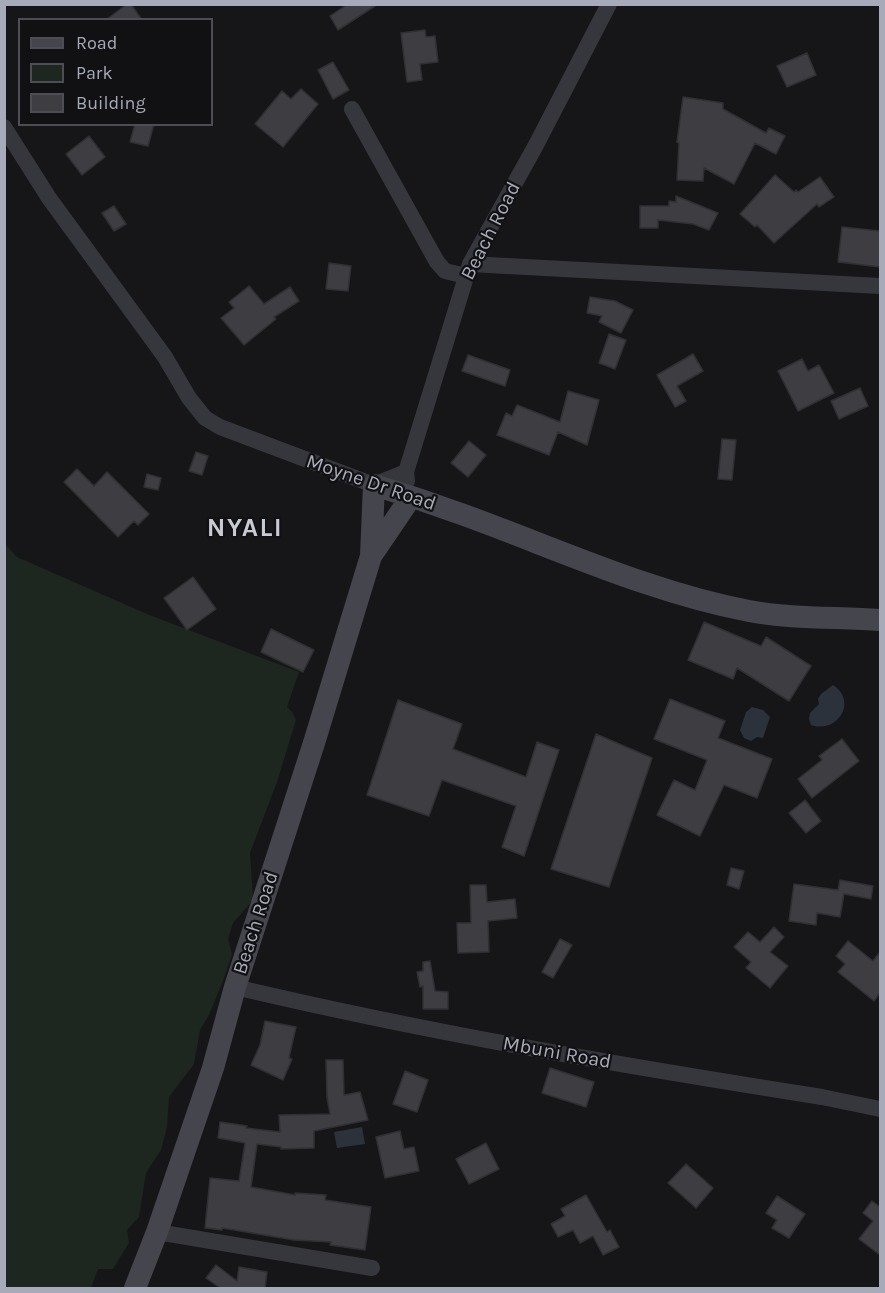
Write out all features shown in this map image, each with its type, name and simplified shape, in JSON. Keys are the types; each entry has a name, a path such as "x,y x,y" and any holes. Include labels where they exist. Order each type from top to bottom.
{"main road":[{"name":"Moyne Dr Road","path":"374,484 445,508 588,563 723,605 751,612 780,615 880,620"},
{"name":"Beach Road","path":"135,1288 157,1232 213,1068 235,987 314,743 371,556 374,484"},
{"name":"Beach Road","path":"371,556 411,496"},
{"path":"391,527 407,519 445,508"}],"street":[{"name":"Beach Road","path":"411,496 406,472 468,270 609,4"},
{"path":"352,109 437,262 445,271 880,286"},
{"name":"Moyne Dr Road","path":"4,127 49,198 165,357 189,398 205,418 220,427 374,484"},
{"path":"374,484 406,472"},
{"name":"Mbuni Road","path":"235,987 309,1005 457,1035 822,1097 880,1109"},
{"path":"157,1232 372,1268"}],"green space":[{"path":"4,543 17,557 147,614 299,672 287,707 296,720 277,782 250,853 253,900 233,923 228,939 232,954 209,1015 200,1030 194,1064 169,1097 167,1127 161,1150 146,1173 139,1217 127,1230 129,1243 113,1269 98,1269 91,1288 5,1288"}],"shaded area":[{"path":"833,685 844,699 842,714 829,725 821,727 811,725 810,713 819,704 818,699 821,694"},
{"path":"752,707 763,710 770,717 763,738 757,737 751,741 744,738 740,730 746,712"},
{"path":"362,1127 365,1144 337,1148 334,1132"}],"building":[{"path":"127,4 131,4 141,18 109,18"},
{"path":"348,4 378,4 338,30 330,16"},
{"path":"425,30 426,37 435,36 438,62 420,64 422,80 407,82 401,33"},
{"path":"807,53 816,75 787,87 777,66"},
{"path":"333,62 349,90 333,99 318,70"},
{"path":"301,89 318,104 283,147 255,124 282,91 291,99"},
{"path":"683,97 723,103 723,109 766,133 769,128 785,136 776,154 755,143 734,184 704,168 703,181 677,180 679,143 677,142"},
{"path":"134,126 153,126 148,146 130,142"},
{"path":"89,136 105,157 82,175 66,154"},
{"path":"775,175 794,192 796,190 798,192 820,177 834,197 819,207 817,204 774,243 757,225 755,227 740,214"},
{"path":"676,196 718,213 709,230 693,224 658,220 658,228 640,228 640,206 669,206 669,201 676,202"},
{"path":"114,206 126,224 114,231 102,213"},
{"path":"842,227 880,231 880,267 838,262"},
{"path":"329,263 351,266 348,291 326,289"},
{"path":"249,286 264,304 290,287 299,301 274,317 276,319 244,345 221,318 234,308 229,302"},
{"path":"590,297 615,301 633,310 621,333 599,322 602,316 587,313"},
{"path":"609,334 626,340 615,369 599,363"},
{"path":"693,354 703,371 677,386 686,401 675,407 657,375"},
{"path":"468,355 510,370 505,386 462,371"},
{"path":"802,359 808,371 819,365 834,393 798,411 778,371"},
{"path":"860,388 868,406 839,419 831,401"},
{"path":"568,391 599,400 587,445 558,432 549,455 497,435 506,413 512,416 517,405 560,422"},
{"path":"722,439 736,440 732,480 718,479"},
{"path":"469,441 486,455 468,477 451,463"},
{"path":"196,452 208,456 202,475 189,471"},
{"path":"77,469 94,486 107,472 149,514 138,525 134,521 118,537 64,482"},
{"path":"147,474 161,478 158,490 144,487"},
{"path":"193,577 216,609 187,630 164,598"},
{"path":"704,622 761,646 766,637 811,666 789,701 737,668 733,679 688,660"},
{"path":"271,629 314,650 303,672 261,652"},
{"path":"670,699 725,721 718,738 772,759 757,798 724,785 700,836 657,815 674,780 695,790 707,760 654,739"},
{"path":"398,700 462,724 453,749 526,777 537,742 559,750 524,856 502,847 516,806 442,780 429,816 367,795"},
{"path":"596,734 652,758 609,887 551,869"},
{"path":"842,739 859,761 812,798 798,779 822,760 819,756"},
{"path":"805,800 821,821 806,833 789,813"},
{"path":"731,868 744,871 739,889 727,885"},
{"path":"840,880 873,886 871,899 844,894 840,917 817,913 816,925 789,921 794,884 838,890"},
{"path":"470,885 486,885 487,902 515,899 517,918 488,921 489,952 458,953 457,923 471,923"},
{"path":"774,927 784,937 770,952 788,966 770,988 746,968 751,962 734,947 748,932 760,942"},
{"path":"560,939 572,945 553,978 542,972"},
{"path":"848,941 873,961 880,952 880,993 874,1001 838,972 845,964 836,956"},
{"path":"430,961 435,991 448,992 448,1009 423,1009 423,986 420,987 417,972 423,971 423,962"},
{"path":"265,1021 296,1027 289,1058 292,1059 283,1080 251,1065 260,1045"},
{"path":"326,1060 343,1060 344,1095 360,1092 368,1120 314,1131 314,1148 281,1149 281,1147 257,1144 251,1187 295,1195 295,1193 326,1195 325,1200 371,1207 365,1250 330,1245 331,1242 294,1240 222,1228 222,1230 205,1228 210,1178 239,1181 245,1143 218,1138 220,1122 280,1132 279,1115 330,1114"},
{"path":"550,1068 594,1082 586,1107 542,1093"},
{"path":"405,1071 428,1080 417,1112 393,1104"},
{"path":"400,1131 404,1149 414,1147 419,1171 385,1178 376,1137"},
{"path":"486,1143 499,1169 469,1184 456,1159"},
{"path":"686,1164 713,1188 696,1208 668,1183"},
{"path":"586,1195 607,1232 610,1230 619,1247 603,1255 593,1236 580,1243 573,1230 558,1237 551,1224 565,1216 561,1209"},
{"path":"777,1196 805,1214 789,1238 772,1228 777,1220 766,1213"},
{"path":"872,1201 880,1207 880,1255 859,1239 873,1221 863,1213"},
{"path":"216,1265 237,1281 239,1267 267,1272 265,1288 220,1288 206,1278"}],"district":[{"name":"NYALI","path":"245,529"}]}
